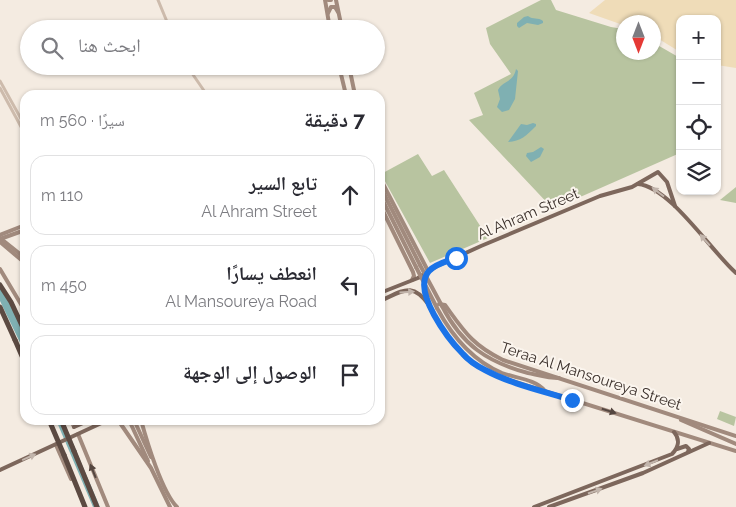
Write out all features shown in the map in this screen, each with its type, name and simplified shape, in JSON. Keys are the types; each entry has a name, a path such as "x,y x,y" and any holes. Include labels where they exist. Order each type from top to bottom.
{"highway":[{"path":"0,285 20,321"},
{"path":"0,309 20,354"},
{"path":"51,425 84,507"},
{"path":"63,425 97,507"}],"main road":[{"path":"328,0 329,20"},
{"path":"336,0 340,20"},
{"path":"328,16 331,7 336,8 339,14"},
{"path":"341,75 345,90"},
{"path":"351,75 354,90"},
{"name":"Al Ahram Street","path":"385,291 412,280 427,270 480,246 584,202 627,189 658,172 668,182 675,206"},
{"path":"638,184 652,188 675,206 717,255 736,273"},
{"path":"385,188 427,270 424,289 432,311 450,339 469,360 493,374 736,451"},
{"path":"385,196 447,316 465,340 480,353 501,365 546,377 561,378"},
{"path":"385,205 443,319 454,336 470,352 486,364 503,373 539,385 545,391"},
{"path":"385,215 413,272 412,280"},
{"path":"0,240 20,228"},
{"path":"0,240 20,232"},
{"path":"0,240 20,254"},
{"path":"0,240 20,258"},
{"path":"0,270 20,303"},
{"path":"413,272 422,273 427,270"},
{"path":"385,299 399,292 411,290 422,295 430,305"},
{"name":"Teraa Al Mansoureya Street","path":"432,311 436,305 444,305 468,336 490,354 515,365 561,378 736,436"},
{"path":"675,415 712,435 736,444"},
{"path":"0,470 97,425"},
{"path":"122,425 153,467"},
{"path":"132,425 172,506"},
{"path":"136,425 153,467"},
{"path":"142,425 153,467"},
{"path":"674,432 678,440 677,449"},
{"path":"78,434 108,507"},
{"path":"549,507 643,473 709,443"},
{"path":"57,444 84,507"},
{"path":"534,507 653,462 672,454 677,449 686,446 689,449 688,452"}],"street":[{"path":"158,0 166,20"},
{"path":"193,75 204,90"},
{"path":"0,81 20,117"},
{"path":"0,88 20,125"}],"green space":[{"path":"541,0 551,0 556,10 616,28 616,60 661,60 661,47 676,56 676,155 553,209 469,120 483,115 474,93 511,74 490,44 486,28"},
{"path":"418,154 432,176 444,170 488,238 430,263 385,181 385,172"},
{"path":"736,187 736,203 720,200"},
{"path":"720,411 736,417 734,426 717,419"}],"sand":[{"path":"605,0 736,0 736,68 721,66 721,15 676,15 676,50 661,40 661,15 616,15 616,23 589,13"}],"water":[{"path":"528,16 539,19 543,23 538,25 527,23 519,28 517,23"},
{"path":"516,69 518,71 515,99 509,110 502,112 497,107 500,99 498,90 502,84 513,77"},
{"path":"533,123 536,126 526,135 520,139 508,142 521,124"},
{"path":"541,147 544,149 540,157 531,162 526,156 527,153"},
{"path":"0,282 20,320 20,343 0,301"},
{"path":"58,425 65,425 100,507 93,507"}],"route":[{"path":"456,258 428,272 425,279 424,293 438,321 457,348 464,356 483,370 572,400"}]}
